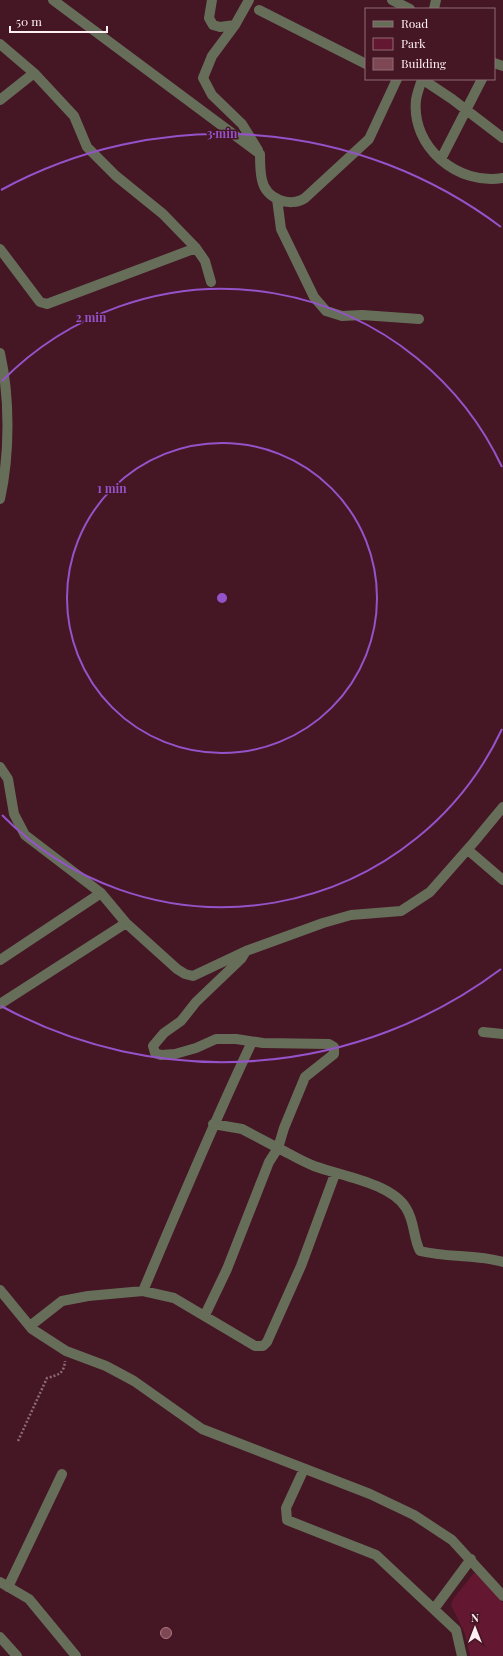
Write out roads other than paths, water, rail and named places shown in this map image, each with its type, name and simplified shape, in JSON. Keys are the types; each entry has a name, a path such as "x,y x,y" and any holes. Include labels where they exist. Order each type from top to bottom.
{"street":[{"path":"53,0 260,154"},
{"path":"212,0 210,18 213,25 220,27 235,25"},
{"path":"249,0 235,25 212,56 203,78 212,95 242,124 260,154 262,179 267,190 278,199 291,203 305,198 369,139 397,80"},
{"path":"392,0 408,8"},
{"path":"258,10 365,64"},
{"path":"0,44 34,73 74,116 87,147 116,176 163,214 196,248 205,261 211,282"},
{"path":"0,100 34,73"},
{"path":"422,80 416,98 417,118 428,146 450,167 473,178 503,178"},
{"path":"423,80 467,110 503,138"},
{"path":"441,160 482,80"},
{"path":"278,199 281,229 314,297 326,311 342,316 375,316 419,319"},
{"path":"0,248 40,302 47,304 196,248"},
{"path":"0,353 6,385 0,499"},
{"path":"0,767 8,779 14,814 25,835 101,893 126,923 185,974 193,976 246,951 351,915 401,911 430,892 468,850 503,807"},
{"path":"468,850 503,880"},
{"path":"0,960 101,893"},
{"path":"0,1004 126,923"},
{"path":"205,1314 227,1269 269,1162 278,1148 284,1128 305,1077 334,1054 334,1047 329,1044 311,1042 263,1043 236,1039 216,1039 196,1048 175,1054 161,1055 154,1053 153,1046 164,1033 181,1021 196,1002 242,959 246,951"},
{"path":"483,1032 503,1034"},
{"path":"143,1291 195,1171 213,1124 252,1042"},
{"path":"213,1124 242,1129 300,1160 335,1174 378,1187 398,1198 407,1209 413,1223 415,1242 420,1251 436,1255 476,1256 503,1262"},
{"path":"30,1326 62,1301 88,1296 143,1291 174,1298 205,1314 219,1325 255,1346 263,1346 267,1342 302,1266 335,1174"},
{"path":"0,1290 30,1326 66,1351 106,1366 134,1381 202,1429 370,1494 414,1515 452,1540 471,1559 503,1596"},
{"path":"304,1469 286,1508 287,1520 376,1555 456,1630 462,1656"},
{"path":"62,1474 4,1585 29,1599 76,1656"},
{"path":"434,1609 471,1559"},
{"path":"0,1638 17,1656"}]}
